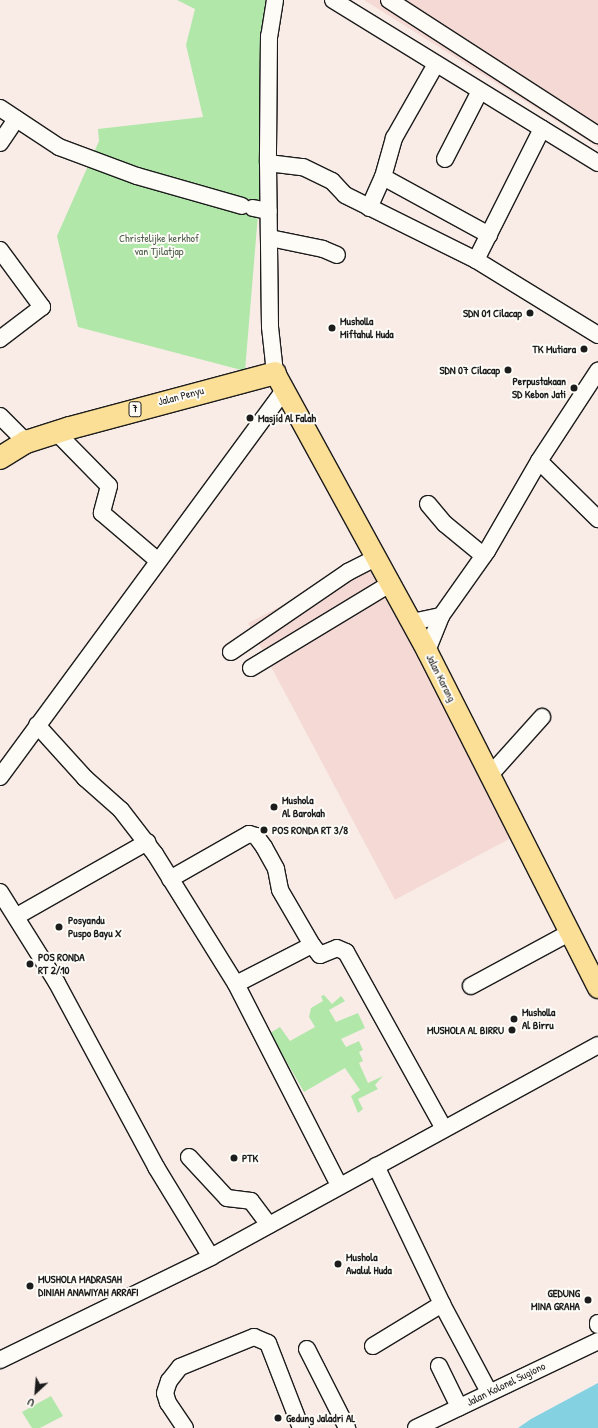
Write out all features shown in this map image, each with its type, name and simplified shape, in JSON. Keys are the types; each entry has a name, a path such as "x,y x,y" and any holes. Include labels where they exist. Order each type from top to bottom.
{"highway":[{"name":"Jalan Penyu","path":"0,458 26,442 57,432 279,382"}],"main road":[{"name":"Jalan Karang","path":"279,382 376,558 388,586 412,622 598,988"}],"street":[{"path":"0,777 157,560 279,382 270,238 268,163 269,36 274,0"},
{"path":"333,0 598,163"},
{"path":"389,0 598,135"},
{"path":"370,208 384,177 394,138 436,64"},
{"path":"445,159 480,91"},
{"path":"0,108 59,147 137,176 247,207 269,211"},
{"path":"0,143 16,119"},
{"path":"476,260 542,128"},
{"path":"268,163 304,166 370,208 476,260 598,335"},
{"path":"384,177 489,235"},
{"path":"270,238 323,248 337,256"},
{"path":"0,250 42,307 0,339"},
{"path":"427,651 441,616 484,556 539,461 598,370"},
{"path":"0,416 26,442"},
{"path":"57,432 109,486 102,513 157,560"},
{"path":"539,461 598,519"},
{"path":"428,504 445,524 484,556"},
{"path":"231,652 348,572 376,558"},
{"path":"251,668 388,586"},
{"path":"412,622 441,616"},
{"path":"490,775 542,717"},
{"path":"37,725 85,778 121,810 147,842 236,984 338,1185"},
{"path":"170,879 246,834 254,835 274,864 280,890 312,945 320,955 337,948 346,952 443,1127"},
{"path":"17,916 147,842"},
{"path":"0,892 17,916 211,1257"},
{"path":"471,986 569,933"},
{"path":"236,984 312,945"},
{"path":"0,1360 211,1257 338,1185 376,1166 443,1127 598,1045"},
{"path":"189,1157 226,1198 251,1201 269,1225"},
{"path":"376,1166 442,1304 489,1392"},
{"path":"373,1346 442,1304"},
{"path":"185,1428 168,1404 165,1393 169,1381 180,1367 254,1337 268,1343 302,1428"},
{"name":"Jalan Kolonel Sugiono","path":"416,1428 598,1341"},
{"path":"307,1349 347,1428"},
{"path":"439,1366 459,1407"}],"shaded area":[{"path":"364,0 598,0 598,147"},
{"path":"369,559 516,835 395,900 248,623"}],"green space":[{"name":"Christelijke kerkhof van Tjilatjap","path":"177,0 266,0 263,154 245,371 78,327 57,236 99,141 98,129 203,117 186,45 195,9"},
{"path":"324,995 332,1004 341,996 345,1001 329,1010 336,1022 358,1013 365,1028 341,1039 346,1047 359,1041 363,1050 359,1052 363,1061 359,1063 368,1083 383,1076 375,1085 378,1089 358,1099 363,1109 358,1113 351,1096 360,1090 345,1068 304,1092 270,1033 280,1027 290,1041 315,1027 309,1017 311,1008 323,1001 321,996"},
{"path":"51,1396 63,1416 40,1428 32,1428 22,1412"}],"water":[{"path":"598,1383 598,1428 518,1428 531,1419"}],"place":[{"name":"SDN 01 Cilacap","path":"530,313"},
{"name":"Musholla Miftahul Huda","path":"332,328"},
{"name":"TK Mutiara","path":"584,349"},
{"name":"SDN 07 Cilacap","path":"508,370"},
{"name":"Perpustakaan SD Kebon Jati","path":"574,388"},
{"name":"Masjid Al Falah","path":"250,418"},
{"name":"Mushola Al Barokah","path":"274,807"},
{"name":"POS RONDA RT 3/8","path":"264,830"},
{"name":"Posyandu Puspo Bayu X","path":"59,927"},
{"name":"POS RONDA RT 2/10","path":"30,964"},
{"name":"Musholla Al Birru","path":"514,1019"},
{"name":"MUSHOLA AL BIRRU","path":"512,1030"},
{"name":"PTK","path":"234,1158"},
{"name":"Mushola Awalul Huda","path":"338,1264"},
{"name":"MUSHOLA MADRASAH DINIAH ANAWIYAH ARRAFI","path":"30,1286"},
{"name":"GEDUNG MINA GRAHA","path":"588,1300"},
{"name":"Gedung Jaladri AL","path":"278,1418"}]}
